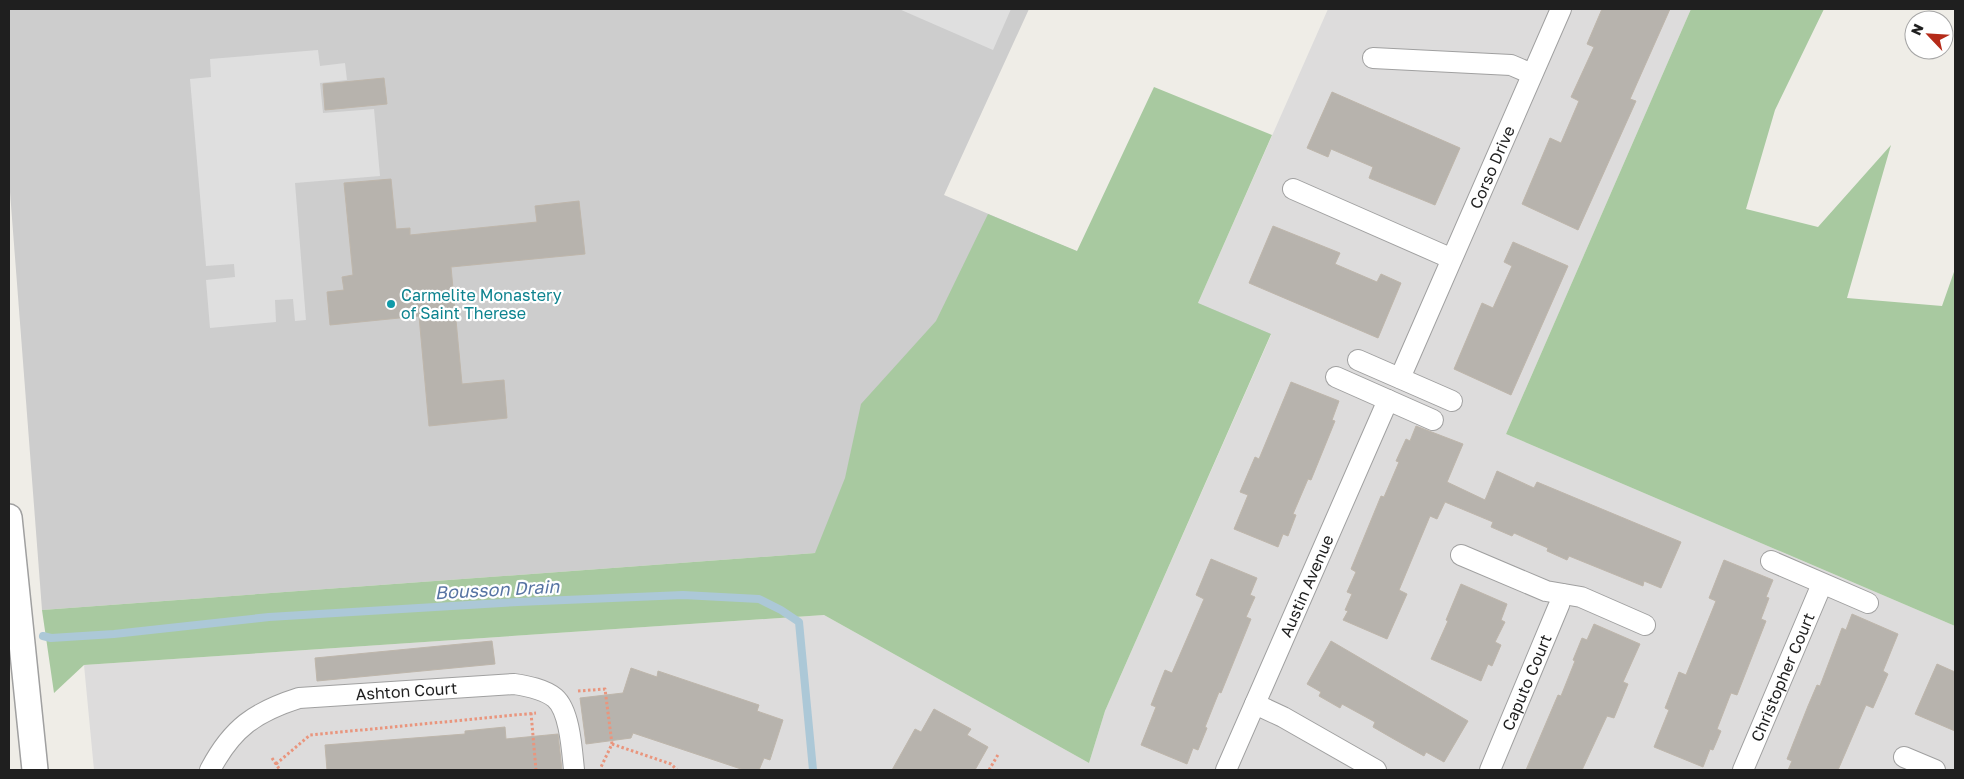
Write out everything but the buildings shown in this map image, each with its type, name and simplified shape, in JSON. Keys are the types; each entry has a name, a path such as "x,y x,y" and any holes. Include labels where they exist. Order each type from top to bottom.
{"street":[{"name":"Corso Drive","path":"1400,378 1450,258 1561,9"},
{"path":"1372,58 1511,65 1532,74"},
{"path":"1293,189 1450,258"},
{"path":"1358,360 1452,401"},
{"path":"1336,377 1433,420"},
{"name":"Austin Avenue","path":"1226,770 1388,400"},
{"path":"9,517 35,770"},
{"path":"1461,556 1546,591 1581,597 1645,625"},
{"path":"1771,561 1868,603"},
{"name":"Christopher Court","path":"1742,770 1822,584"},
{"name":"Caputo Court","path":"1490,770 1562,594"},
{"name":"Ashton Court","path":"210,770 228,741 252,718 272,707 299,698 514,684 543,692 556,699 562,710 571,740 574,770"},
{"path":"1255,704 1283,716 1376,770"},
{"path":"1904,757 1935,770"}],"path":[{"path":"276,764 310,735 562,710 578,691 605,688 612,744 601,767"},
{"path":"531,713 536,770"},
{"path":"612,744 670,764 677,770"},
{"path":"989,770 999,753"},
{"path":"272,758 280,770"}],"shaded area":[{"path":"9,9 1029,9 944,195 1271,334 815,553 42,610 9,179"},
{"path":"899,9 1011,9 993,50"},
{"path":"1328,9 1691,9 1506,434 1955,626 1955,770 94,770 84,665 824,615 1089,763 1105,711 1271,335 1198,303"},
{"path":"318,50 320,66 345,63 347,80 320,83 323,113 374,109 380,176 295,183 306,320 295,321 293,299 275,300 276,322 210,328 206,280 235,277 234,264 206,266 190,79 211,77 210,59"}],"green space":[{"path":"1691,9 1824,9 1775,110 1746,209 1818,227 1891,145 1847,298 1942,306 1955,269 1955,626 1506,434"},
{"path":"1154,87 1272,135 1198,303 1271,334 1105,711 1089,763 824,615 84,665 54,693 42,610 815,553 845,478 861,404 936,321 988,214 1077,251"}],"waterway":[{"name":"Bousson Drain","path":"43,636 51,638 114,634 269,617 518,602 683,595 759,599 799,622 813,770"}],"place":[{"name":"Carmelite Monastery of Saint Therese","path":"391,304"}]}
